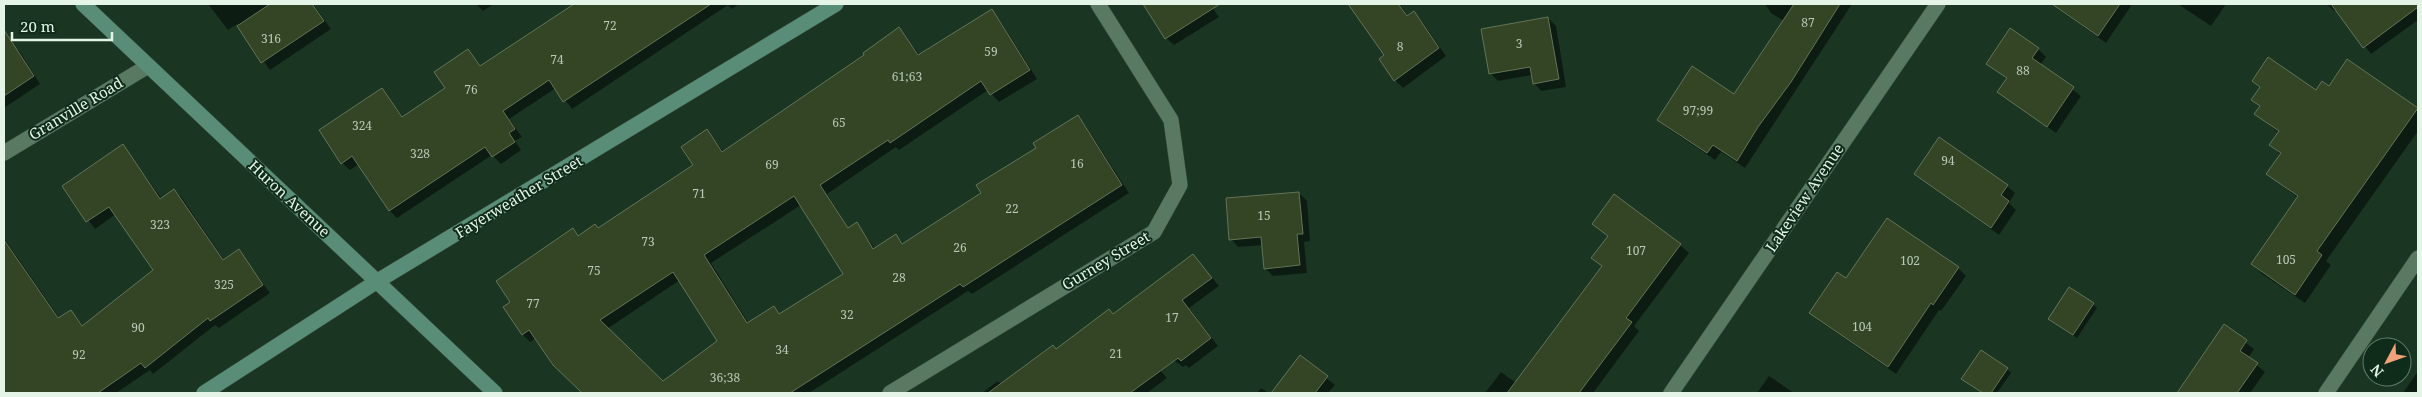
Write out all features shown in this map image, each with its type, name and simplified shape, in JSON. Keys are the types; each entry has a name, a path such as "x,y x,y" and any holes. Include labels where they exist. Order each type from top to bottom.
{"street":[{"name":"Huron Avenue","path":"82,4 495,393"},
{"name":"Fayerweather Street","path":"204,393 376,282 836,4"},
{"name":"Gurney Street","path":"890,393 1154,232 1180,185 1171,120 1098,4"},
{"name":"Lakeview Avenue","path":"1671,393 1938,4"},
{"name":"Granville Road","path":"4,153 148,66"},
{"path":"2326,393 2418,258"}],"building":[{"path":"270,4 312,4 324,21 261,63 237,26"},
{"path":"574,4 711,4 563,102 549,80 503,111 515,129 509,133 515,142 492,157 485,147 389,211 352,156 341,164 319,130 382,88 402,117 445,88 434,72 468,49 480,66"},
{"path":"1143,4 1220,4 1165,39"},
{"path":"1348,4 1398,4 1407,16 1414,11 1439,48 1394,81 1379,59 1384,55"},
{"path":"1794,4 1840,4 1791,82 1758,127 1737,161 1713,145 1707,153 1657,120 1692,66 1734,94"},
{"path":"2052,4 2120,4 2098,36"},
{"path":"2331,4 2418,4 2418,7 2363,48"},
{"path":"992,9 1030,70 990,95 981,81 890,143 888,140 820,185 848,228 857,222 873,249 896,234 902,244 981,193 976,185 1036,148 1033,143 1078,115 1122,185 963,287 960,284 790,393 582,393 553,365 529,330 522,335 503,307 510,302 496,281 573,228 578,236 595,224 598,228 693,165 681,147 707,129 722,152 864,55 863,53 899,27 918,55","holes":["794,196 843,274 779,314 774,306 747,323 704,255","673,272 717,341 663,381 600,320"]},
{"path":"1548,17 1559,79 1533,84 1530,67 1489,74 1481,29"},
{"path":"2010,28 2039,48 2032,58 2074,87 2047,127 1997,92 2007,78 1986,64"},
{"path":"4,30 34,76 4,96"},
{"path":"2268,57 2316,90 2322,81 2329,86 2347,59 2418,108 2317,251 2322,255 2295,295 2251,264 2298,196 2266,174 2281,153 2269,145 2279,131 2254,114 2260,106 2251,100 2260,87 2252,81"},
{"path":"1939,137 2008,185 2001,195 2009,201 1991,228 1914,174"},
{"path":"123,144 160,199 174,189 223,260 239,249 263,285 210,321 208,318 145,368 141,363 98,393 4,393 4,240 58,318 71,310 82,326 153,270 109,207 86,222 62,186"},
{"path":"1299,192 1303,234 1297,234 1300,265 1264,269 1261,237 1229,240 1226,198"},
{"path":"1614,194 1681,244 1626,318 1632,322 1579,393 1507,393 1602,266 1591,258 1608,236 1592,224"},
{"path":"1887,218 1959,267 1933,305 1931,303 1888,367 1809,313 1837,272 1846,278"},
{"path":"1193,254 1212,278 1182,300 1211,338 1181,361 1178,358 1130,393 988,393 1053,345 1056,349 1109,309 1113,314"},
{"path":"2069,287 2094,303 2073,335 2048,319"},
{"path":"2224,324 2247,340 2240,351 2258,363 2237,393 2177,393"},
{"path":"1981,350 2008,368 1991,393 1983,393 1961,379"},
{"path":"1300,355 1328,376 1315,393 1271,393"}]}
